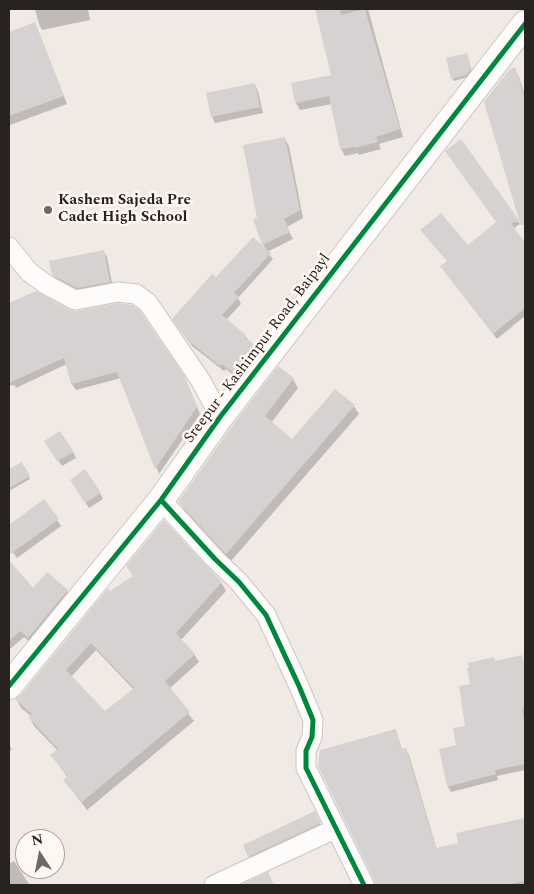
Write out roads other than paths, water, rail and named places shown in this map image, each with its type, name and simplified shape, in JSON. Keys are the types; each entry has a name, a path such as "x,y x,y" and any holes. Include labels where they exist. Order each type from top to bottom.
{"street":[{"name":"Sreepur - Kashimpur Road, Baipayl","path":"9,686 161,500 220,417 525,24"},
{"path":"9,247 29,272 47,285 75,300 118,292 136,294 148,303 201,380 220,417"},
{"path":"161,500 215,560 239,582 266,615 313,720 312,737 306,751 306,768 364,885"},
{"path":"214,885 335,829"}],"place":[{"name":"Kashem Sajeda Pre Cadet High School","path":"48,210"}]}
